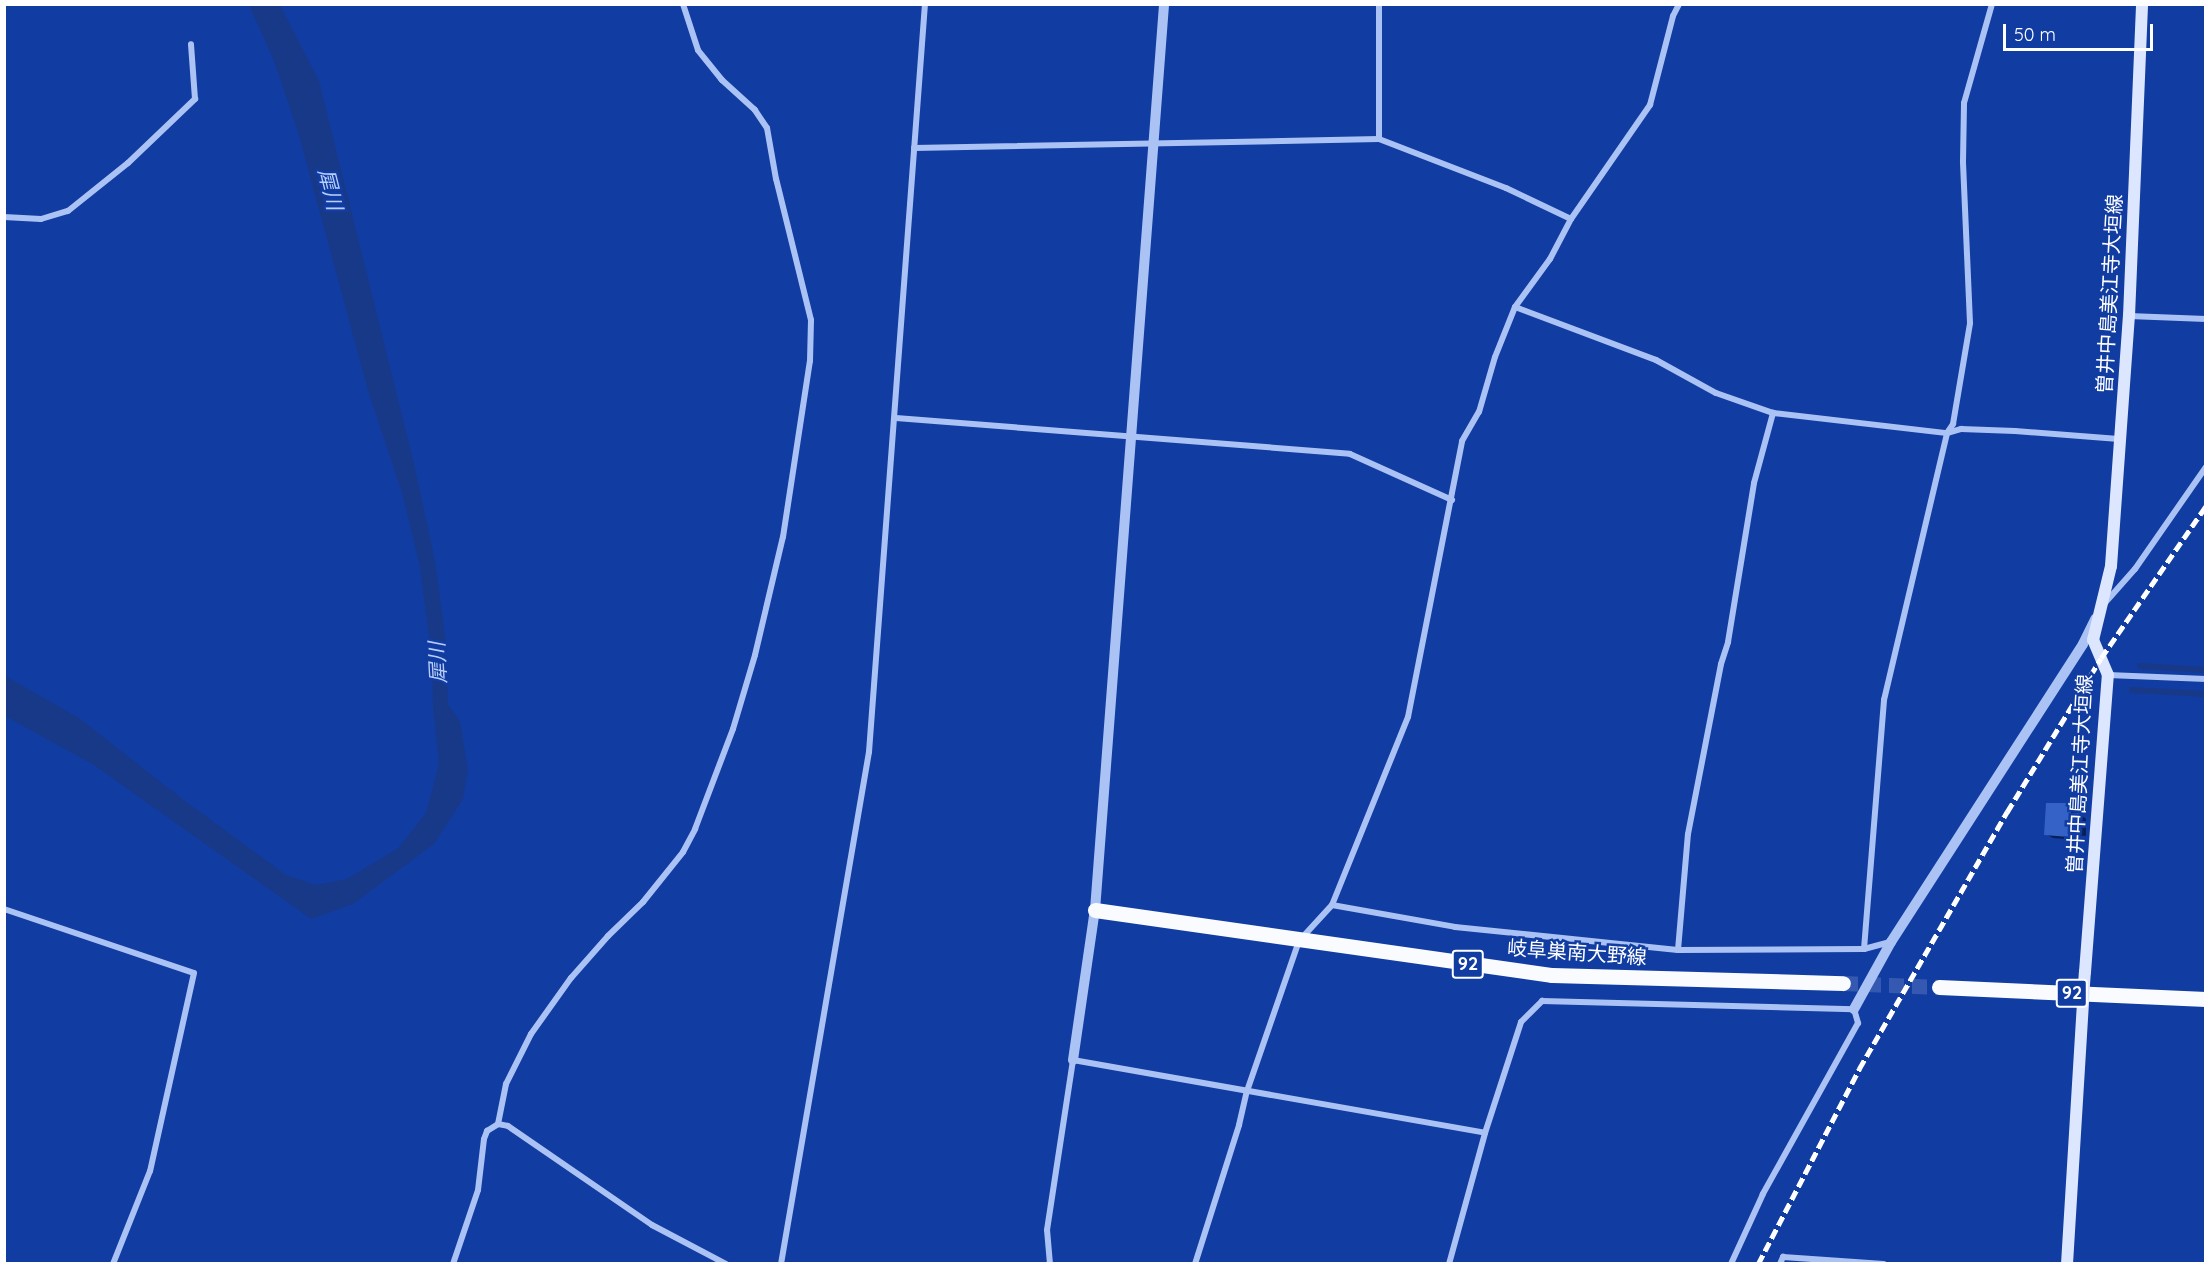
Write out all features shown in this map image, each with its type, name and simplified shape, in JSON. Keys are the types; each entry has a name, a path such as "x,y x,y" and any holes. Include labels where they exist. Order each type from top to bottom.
{"main road":[{"name":"曽井中島美江寺大垣線","path":"2067,1263 2083,999 2108,675 2093,640 2111,566 2129,316 2142,4"},
{"name":"岐阜巣南大野線","path":"1095,910 1552,975 1843,983"},
{"name":"92","path":"1939,987 2205,999"}],"street":[{"path":"498,1124 506,1084 531,1035 571,978 650,894 683,852 695,829 710,794 743,697 771,594 783,537 810,361 811,320 776,179 767,128 755,110 722,80 698,50 683,4"},
{"path":"781,1263 870,752 925,4"},
{"path":"1050,1263 1047,1230 1095,910 1164,4"},
{"path":"1379,4 1379,140"},
{"path":"1195,1263 1239,1125 1247,1091 1299,940 1332,905 1408,717 1462,441 1479,412 1495,357 1515,307 1550,259 1571,219 1650,105 1673,16 1679,4"},
{"path":"1864,949 1884,700 1947,433 1953,424 1970,323 1963,161 1964,103 1992,4"},
{"path":"4,217 41,219 68,211 136,155 195,99 191,44"},
{"path":"914,148 1153,142 1379,140 1506,188 1571,219"},
{"path":"1515,307 1656,360 1716,393 1773,413 1947,433 1955,429 2015,430 2119,439"},
{"path":"2129,316 2205,319"},
{"path":"1678,950 1688,834 1721,664 1728,642 1754,483 1773,413"},
{"path":"896,418 1350,454 1452,500"},
{"path":"1731,1263 1763,1194 1858,1023 1854,1009 1891,942 2083,644 2099,610 2135,569 2205,467"},
{"path":"2108,675 2205,680"},
{"path":"1332,905 1455,927 1678,950 1864,949 1891,942"},
{"path":"4,909 194,972 150,1171 113,1263"},
{"path":"1449,1263 1485,1133 1521,1022 1542,1001 1854,1009"},
{"path":"1073,1060 1485,1133"},
{"path":"453,1263 478,1190 484,1139 487,1131 498,1124 508,1126 652,1225 726,1263"},
{"path":"1779,1263 1783,1257 1884,1263"}],"water":[{"name":"犀川","path":"249,5 280,5 319,81 414,464 435,561 446,642 448,705 460,721 468,770 463,799 434,844 353,904 311,919 94,765 5,716 5,676 79,718 181,798 286,875 316,885 347,879 398,848 426,813 439,764 433,708 432,661 420,567 402,493 369,394 298,132 274,61"}],"building":[{"path":"2046,803 2071,803 2071,813 2079,813 2079,833 2069,832 2070,837 2044,835"}],"waterway":[{"path":"2140,666 2206,670"},
{"path":"2132,690 2206,694"}],"tunnel":[{"path":"1843,983 1939,987"}],"railway":[{"path":"1758,1264 1859,1069 2007,812 2101,658 2206,506"}]}
